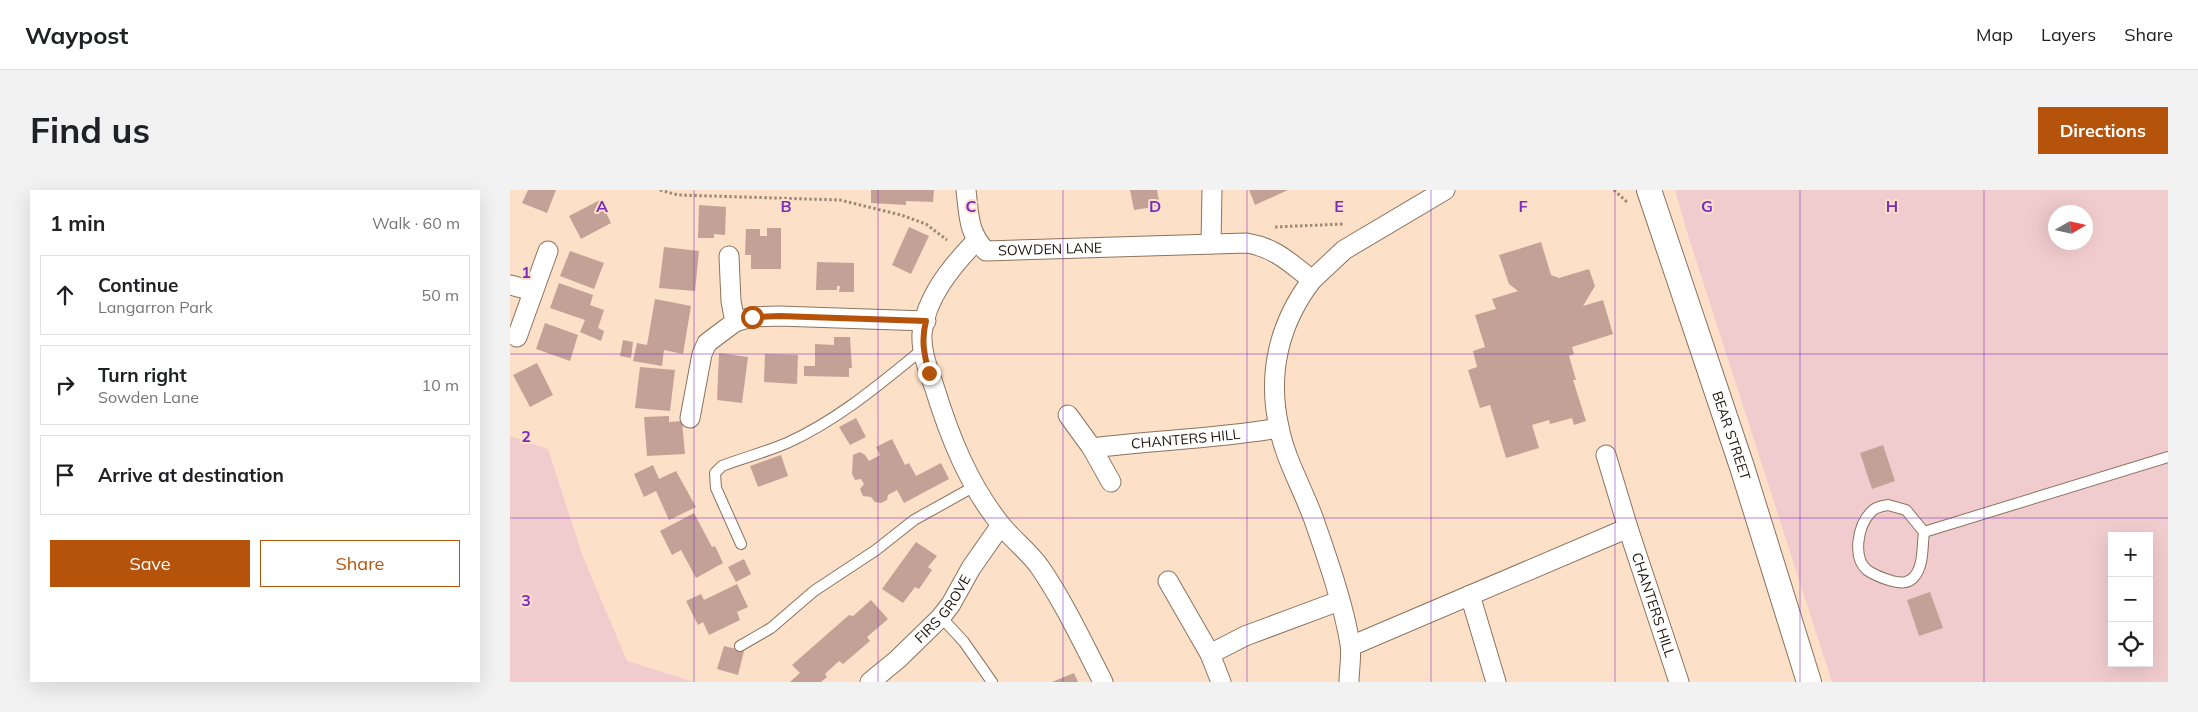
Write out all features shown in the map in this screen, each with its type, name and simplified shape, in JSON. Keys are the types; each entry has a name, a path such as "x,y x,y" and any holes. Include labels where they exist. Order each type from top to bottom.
{"street":[{"path":"966,190 971,230 970,248 943,280 933,298 922,334 923,348 944,417 962,462 975,486 1001,525 1038,564 1054,588 1103,682"},
{"path":"1211,244 1212,190"},
{"path":"1349,682 1351,646 1339,601 1314,520 1279,428 1274,392 1275,359 1291,311 1312,280 1344,250 1384,224 1445,190"},
{"name":"BEAR STREET","path":"1648,190 1742,467 1809,682"},
{"name":"SOWDEN LANE","path":"970,248 1002,252 1236,242 1260,245 1281,255 1312,280"},
{"path":"517,336 548,251"},
{"path":"729,256 731,301 735,322"},
{"path":"510,284 533,292"},
{"path":"690,418 702,354 707,343 735,322 752,317 779,316 926,321"},
{"path":"1068,415 1092,448 1111,482"},
{"name":"CHANTERS HILL","path":"1092,448 1138,442 1250,433 1279,428"},
{"name":"CHANTERS HILL","path":"1606,455 1678,682"},
{"name":"FIRS GROVE","path":"870,682 898,659 941,617 951,604 971,568 1001,525"},
{"path":"1351,646 1628,528"},
{"path":"1168,581 1210,654 1221,682"},
{"path":"1470,595 1496,682"},
{"path":"1210,654 1245,636 1339,601"}],"lane":[{"path":"741,544 716,488 715,473 722,466 786,444 832,419 882,383 923,348"},
{"path":"1924,532 2168,457"},
{"path":"740,646 771,628 814,591 883,544 914,520 975,486"},
{"path":"1888,505 1906,510 1924,532 1918,569 1913,578 1907,582 1900,583 1886,579 1867,570 1861,561 1859,538 1863,524 1871,512 1880,506 1888,505"},
{"path":"941,617 964,642 992,682"}],"path":[{"path":"660,190 678,195 840,200 869,206 926,224 970,248"},
{"path":"1268,228 1384,224"}],"shaded area":[{"path":"1675,190 2168,190 2168,682 1832,682"},
{"path":"510,436 548,449 583,557 627,661 694,682 510,682"}],"building":[{"path":"528,190 556,190 547,213 522,203"},
{"path":"871,190 934,190 933,202 906,201 906,205 871,203"},
{"path":"1130,190 1157,190 1160,206 1134,210"},
{"path":"1249,190 1288,190 1255,205"},
{"path":"600,200 611,223 581,239 569,216"},
{"path":"699,205 726,207 725,235 714,234 714,238 698,238"},
{"path":"909,227 929,236 911,274 892,265"},
{"path":"767,228 781,228 781,269 751,269 751,255 745,255 746,229 760,229 760,236 767,236"},
{"path":"1541,242 1551,275 1559,278 1589,269 1595,286 1583,306 1603,300 1613,334 1572,347 1574,354 1569,356 1576,380 1573,380 1586,421 1574,425 1572,418 1550,424 1549,420 1532,425 1539,448 1506,458 1490,405 1480,408 1468,370 1477,367 1473,351 1485,347 1475,315 1496,309 1492,299 1518,291 1509,284 1499,255"},
{"path":"664,247 699,251 695,291 659,288"},
{"path":"570,251 604,263 594,289 560,276"},
{"path":"817,262 854,263 854,292 839,292 840,286 837,286 837,290 816,290"},
{"path":"559,283 593,295 590,305 604,310 598,328 604,331 601,341 580,332 585,320 550,308"},
{"path":"655,299 691,306 683,354 664,350 662,366 633,361 637,343 647,345"},
{"path":"545,323 578,335 570,361 536,349"},
{"path":"834,337 850,337 852,368 849,368 849,377 804,376 804,366 815,366 815,344 834,345"},
{"path":"623,340 633,342 631,358 620,356"},
{"path":"719,353 748,357 742,403 717,400"},
{"path":"765,354 798,355 797,384 764,382"},
{"path":"537,363 553,395 530,407 513,375"},
{"path":"640,367 675,370 670,411 635,408"},
{"path":"669,416 669,422 682,421 685,454 647,456 644,417"},
{"path":"856,418 866,437 850,445 839,427"},
{"path":"892,439 905,465 909,463 916,476 941,463 949,479 904,503 897,490 888,495 887,500 881,503 875,502 871,497 863,496 860,489 864,484 861,479 855,480 852,474 853,455 860,452 869,461 880,455 876,447"},
{"path":"1883,445 1895,481 1872,489 1860,453"},
{"path":"781,455 788,476 758,487 750,466"},
{"path":"653,465 659,479 676,471 696,507 669,520 656,491 644,497 634,474"},
{"path":"694,513 712,547 715,546 723,563 696,578 681,550 672,555 660,531"},
{"path":"916,542 937,556 928,567 932,570 919,589 915,587 903,603 882,589"},
{"path":"744,559 751,574 736,582 728,567"},
{"path":"737,584 748,607 737,612 740,620 709,635 703,622 698,625 686,601 701,594 704,600"},
{"path":"1930,592 1943,628 1919,636 1907,600"},
{"path":"871,600 888,619 867,637 870,641 843,664 839,661 825,674 827,677 821,682 790,682 800,673 792,665 849,615 853,616"},
{"path":"724,646 744,651 738,675 717,669"},
{"path":"1074,673 1078,682 1052,682"}],"route":[{"path":"752,317 872,318 926,321 922,334 929,373"}]}
